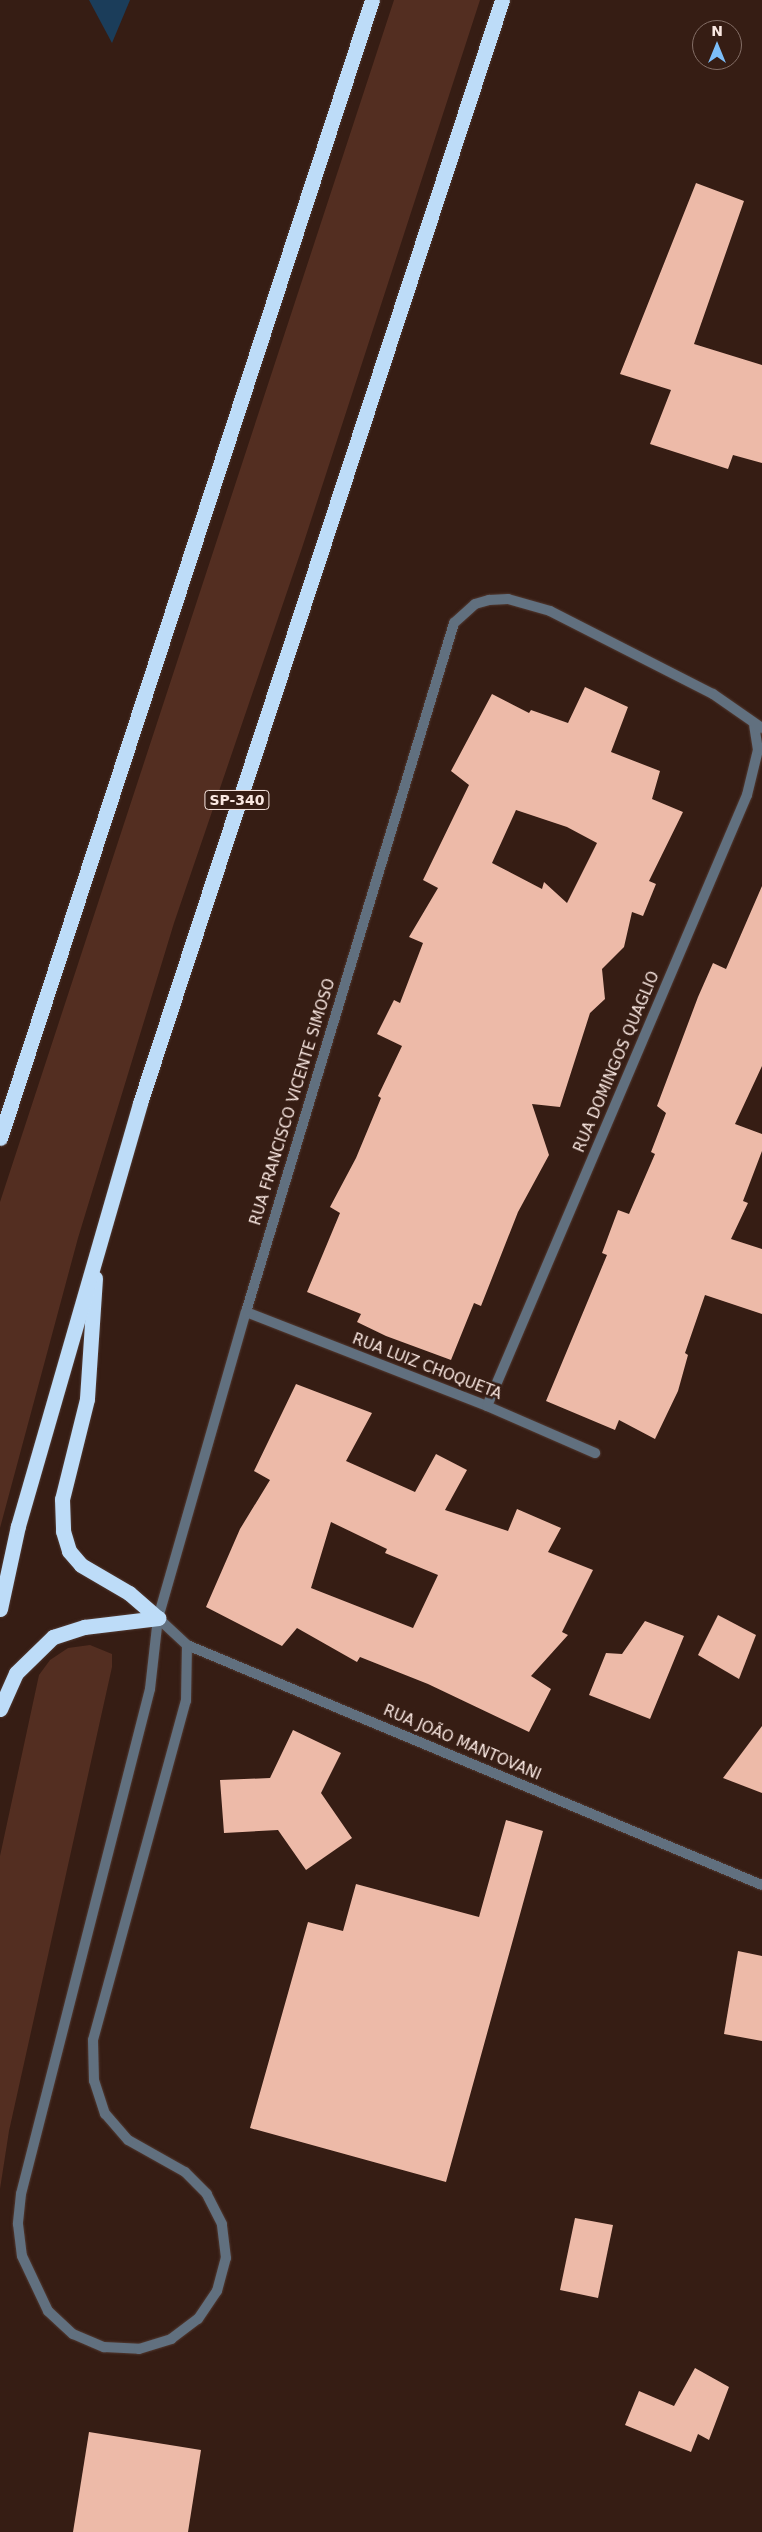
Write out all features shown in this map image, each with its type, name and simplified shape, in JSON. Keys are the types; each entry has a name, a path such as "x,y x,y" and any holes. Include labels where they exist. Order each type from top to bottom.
{"highway":[{"path":"0,1138 372,0"},
{"name":"SP-340","path":"0,1609 18,1526 97,1249 203,906 502,0"},
{"path":"97,1249 87,1399 62,1499 64,1531 69,1550 81,1565 128,1593 158,1618"},
{"path":"0,1709 16,1673 53,1638 84,1627 158,1618"}],"street":[{"name":"RUA FRANCISCO VICENTE SIMOSO","path":"187,1645 186,1701 93,2040 94,2081 105,2114 128,2140 185,2172 207,2194 222,2224 226,2258 217,2291 198,2319 171,2339 138,2348 104,2347 73,2334 48,2311 22,2256 18,2224 22,2194 150,1689 158,1618 246,1312 449,634 460,615 474,604 508,599 550,611 713,694 758,727"},
{"name":"RUA DOMINGOS QUAGLIO","path":"487,1406 747,795 758,750 758,727"},
{"name":"RUA LUIZ CHOQUETA","path":"246,1312 487,1406 595,1453"},
{"name":"RUA JOÃO MANTOVANI","path":"158,1618 187,1645 762,1885"}],"shaded area":[{"path":"394,0 480,0 302,548 174,923 78,1238 0,1528 0,1202"},
{"path":"90,1645 112,1654 112,1667 9,2131 0,2189 0,1856 39,1675 50,1660 68,1648"}],"water":[{"path":"89,0 130,0 112,43"}],"building":[{"path":"696,183 744,201 694,344 762,365 762,463 733,455 728,469 650,444 671,390 620,374"},
{"path":"585,687 628,707 611,752 660,771 652,799 683,812 649,881 656,884 643,916 632,912 624,947 602,969 605,999 590,1013 560,1107 532,1104 549,1155 518,1212 481,1306 474,1303 451,1360 386,1336 357,1322 361,1314 307,1292 340,1213 330,1207 356,1158 381,1098 378,1096 402,1046 377,1034 394,1000 400,1003 423,943 409,937 438,888 423,880 469,785 451,771 492,694 529,713 531,710 568,723","holes":["516,810 567,827 597,843 567,903 544,882 542,889 492,863"]},
{"path":"762,886 762,1066 735,1124 762,1134 762,1151 743,1201 748,1203 731,1239 762,1249 762,1314 705,1295 685,1353 688,1355 678,1391 655,1439 619,1420 615,1430 546,1401 607,1255 602,1253 618,1210 629,1214 655,1154 651,1152 666,1113 657,1106 698,997 713,963 726,969"},
{"path":"296,1384 372,1413 346,1461 415,1492 436,1454 467,1470 445,1510 508,1531 517,1509 561,1528 548,1552 593,1570 562,1632 568,1635 531,1676 551,1689 529,1732 428,1684 360,1657 357,1662 297,1628 282,1646 206,1607 240,1529 270,1480 254,1471","holes":["331,1522 387,1549 385,1553 438,1575 413,1628 311,1588"]},
{"path":"718,1615 756,1635 739,1679 698,1655"},
{"path":"645,1621 684,1636 650,1719 589,1695 606,1653 622,1654"},
{"path":"762,1726 762,1793 723,1778"},
{"path":"293,1730 341,1753 321,1793 352,1838 306,1870 278,1830 224,1833 220,1780 270,1778"},
{"path":"506,1820 543,1831 446,2182 250,2128 308,1922 343,1931 356,1884 479,1917"},
{"path":"738,1951 762,1956 762,2041 724,2034"},
{"path":"575,2218 613,2225 598,2298 560,2290"},
{"path":"695,2368 729,2387 709,2440 698,2434 691,2452 625,2425 639,2391 674,2406"},
{"path":"89,2432 201,2450 188,2532 73,2532"}]}
